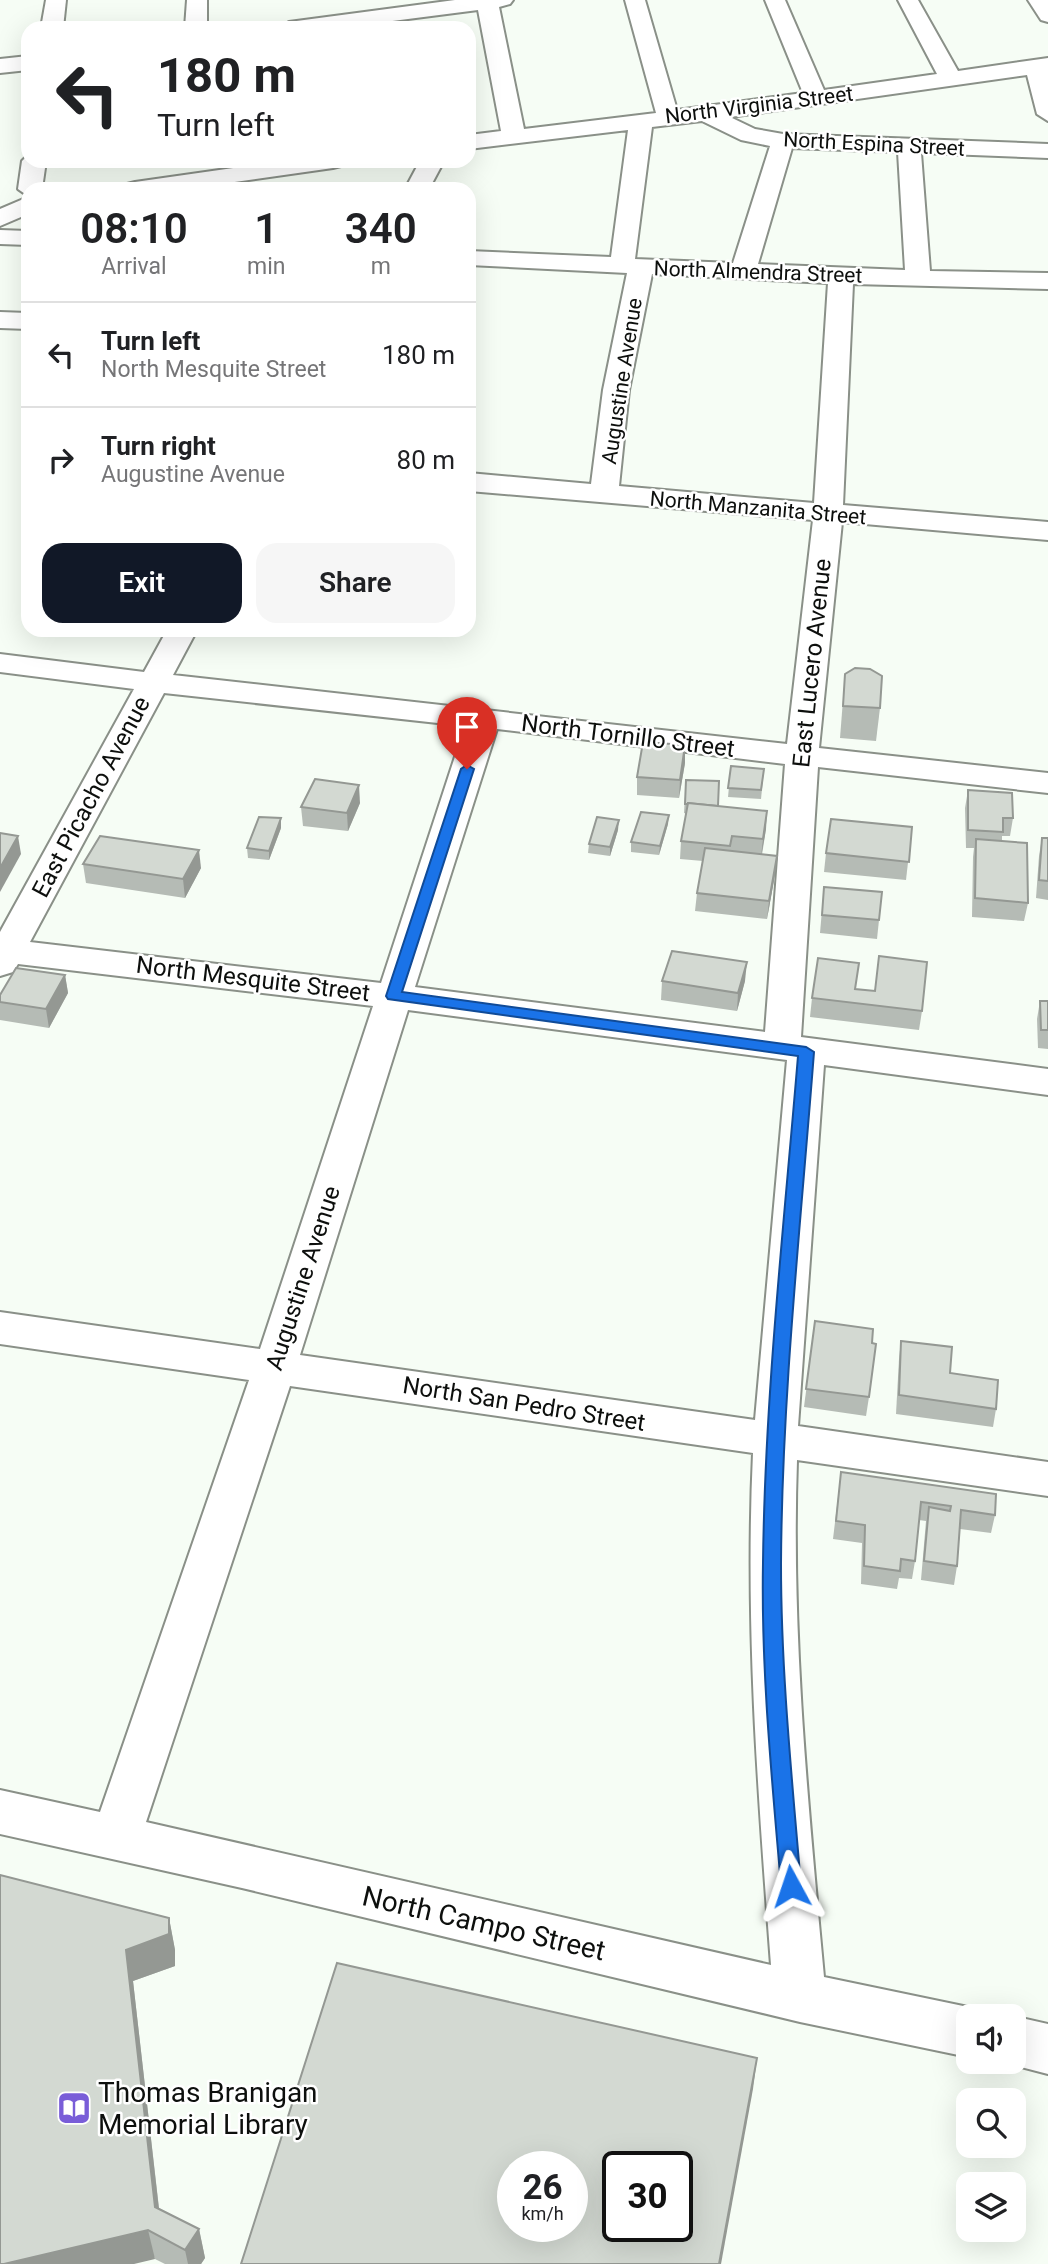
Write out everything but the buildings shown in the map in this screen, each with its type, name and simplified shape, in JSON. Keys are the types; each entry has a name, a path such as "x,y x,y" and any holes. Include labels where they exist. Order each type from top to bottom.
{"street":[{"path":"53,21 56,0"},
{"path":"197,0 197,21"},
{"path":"635,0 668,117"},
{"path":"775,0 816,98"},
{"path":"908,0 951,79"},
{"path":"1038,0 1048,16"},
{"path":"319,21 341,16 493,1 514,137"},
{"path":"0,66 21,64"},
{"path":"1042,66 1048,114"},
{"name":"North Virginia Street","path":"476,141 705,114 1042,66"},
{"name":"North Espina Street","path":"705,114 749,135 783,141 1048,151"},
{"name":"Augustine Avenue","path":"604,495 631,266 641,121"},
{"path":"743,271 783,141"},
{"path":"909,147 918,278"},
{"path":"184,182 284,168"},
{"path":"0,209 21,205"},
{"path":"0,219 21,208"},
{"path":"0,237 21,238"},
{"name":"North Almendra Street","path":"476,258 841,276 1048,281"},
{"name":"East Lucero Avenue","path":"800,1998 775,1691 772,1565 794,1051 802,758 828,514 841,276"},
{"path":"0,320 21,321"},
{"name":"North Manzanita Street","path":"476,483 1048,531"},
{"name":"East Picacho Avenue","path":"3,955 178,637"},
{"name":"North Tornillo Street","path":"0,663 152,684 484,718 802,758 1048,783"},
{"name":"Augustine Avenue","path":"116,1836 275,1367 484,718"},
{"name":"North Mesquite Street","path":"3,955 393,996 794,1051 1048,1082"},
{"name":"North San Pedro Street","path":"0,1328 1048,1479"},
{"name":"North Campo Street","path":"0,1812 116,1836 800,1998 956,2030"},
{"path":"1026,2044 1048,2049"}],"place":[{"name":"Thomas Branigan Memorial Library","path":"74,2108"}],"route":[{"path":"467,769 393,996 806,1052 776,1441 772,1565 775,1691 791,1886"}]}
